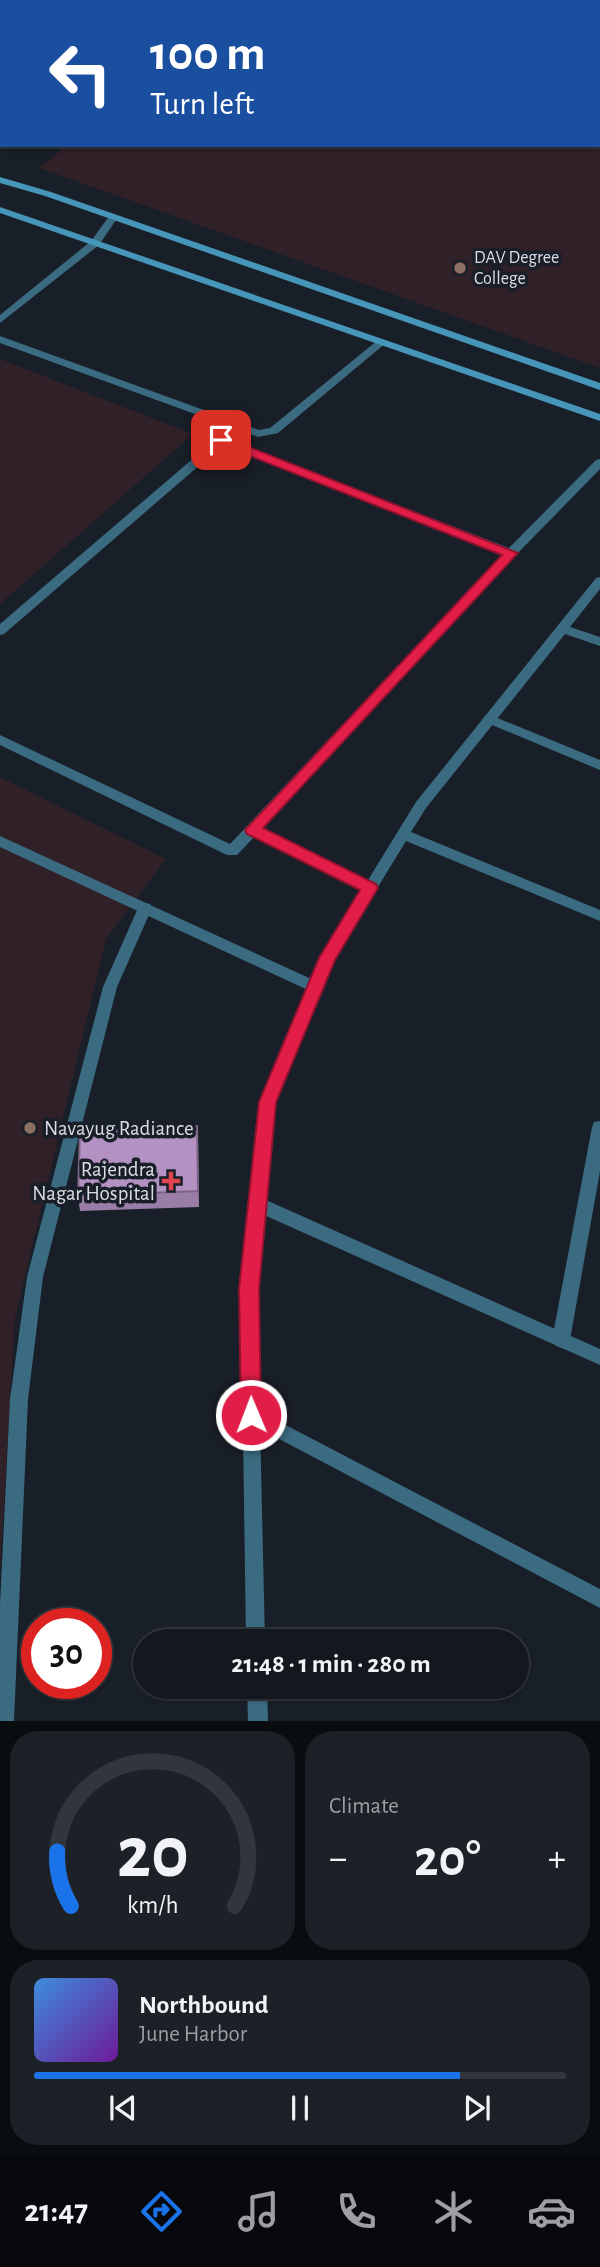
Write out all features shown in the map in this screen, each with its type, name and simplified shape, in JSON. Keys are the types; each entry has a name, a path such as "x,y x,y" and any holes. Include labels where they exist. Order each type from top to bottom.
{"main road":[{"path":"1,181 113,217 600,387"},
{"path":"0,209 600,418"}],"street":[{"path":"0,320 95,243 113,217"},
{"path":"0,339 251,434 274,431 382,342"},
{"path":"0,631 221,440 511,553"},
{"path":"0,740 232,851 511,553 600,463"},
{"path":"256,1629 249,1289 268,1102 327,958 402,834 421,805 600,580"},
{"path":"562,628 600,642"},
{"path":"489,719 600,765"},
{"path":"253,830 370,888"},
{"path":"402,834 600,916"},
{"path":"0,841 315,987"},
{"path":"4,1721 19,1399 35,1277 110,987 145,908"},
{"path":"561,1340 600,1127"},
{"path":"257,1203 600,1357"},
{"path":"251,1415 600,1600"},
{"path":"257,1699 258,1721"}],"shaded area":[{"name":"DAV Degree College","path":"65,147 600,147 600,368 39,168"},
{"path":"0,359 193,434 0,604"},
{"name":"Navayug Radiance","path":"0,777 166,859 106,939 15,1318 0,1570"}],"building":[{"path":"197,1126 198,1191 78,1196 80,1131"}],"place":[{"name":"DAV Degree College","path":"460,268"},
{"name":"Navayug Radiance","path":"30,1128"},
{"name":"Rajendra Nagar Hospital","path":"171,1181"}],"route":[{"path":"221,440 511,553 253,830 370,888 327,958 268,1102 249,1289 251,1415"}]}
